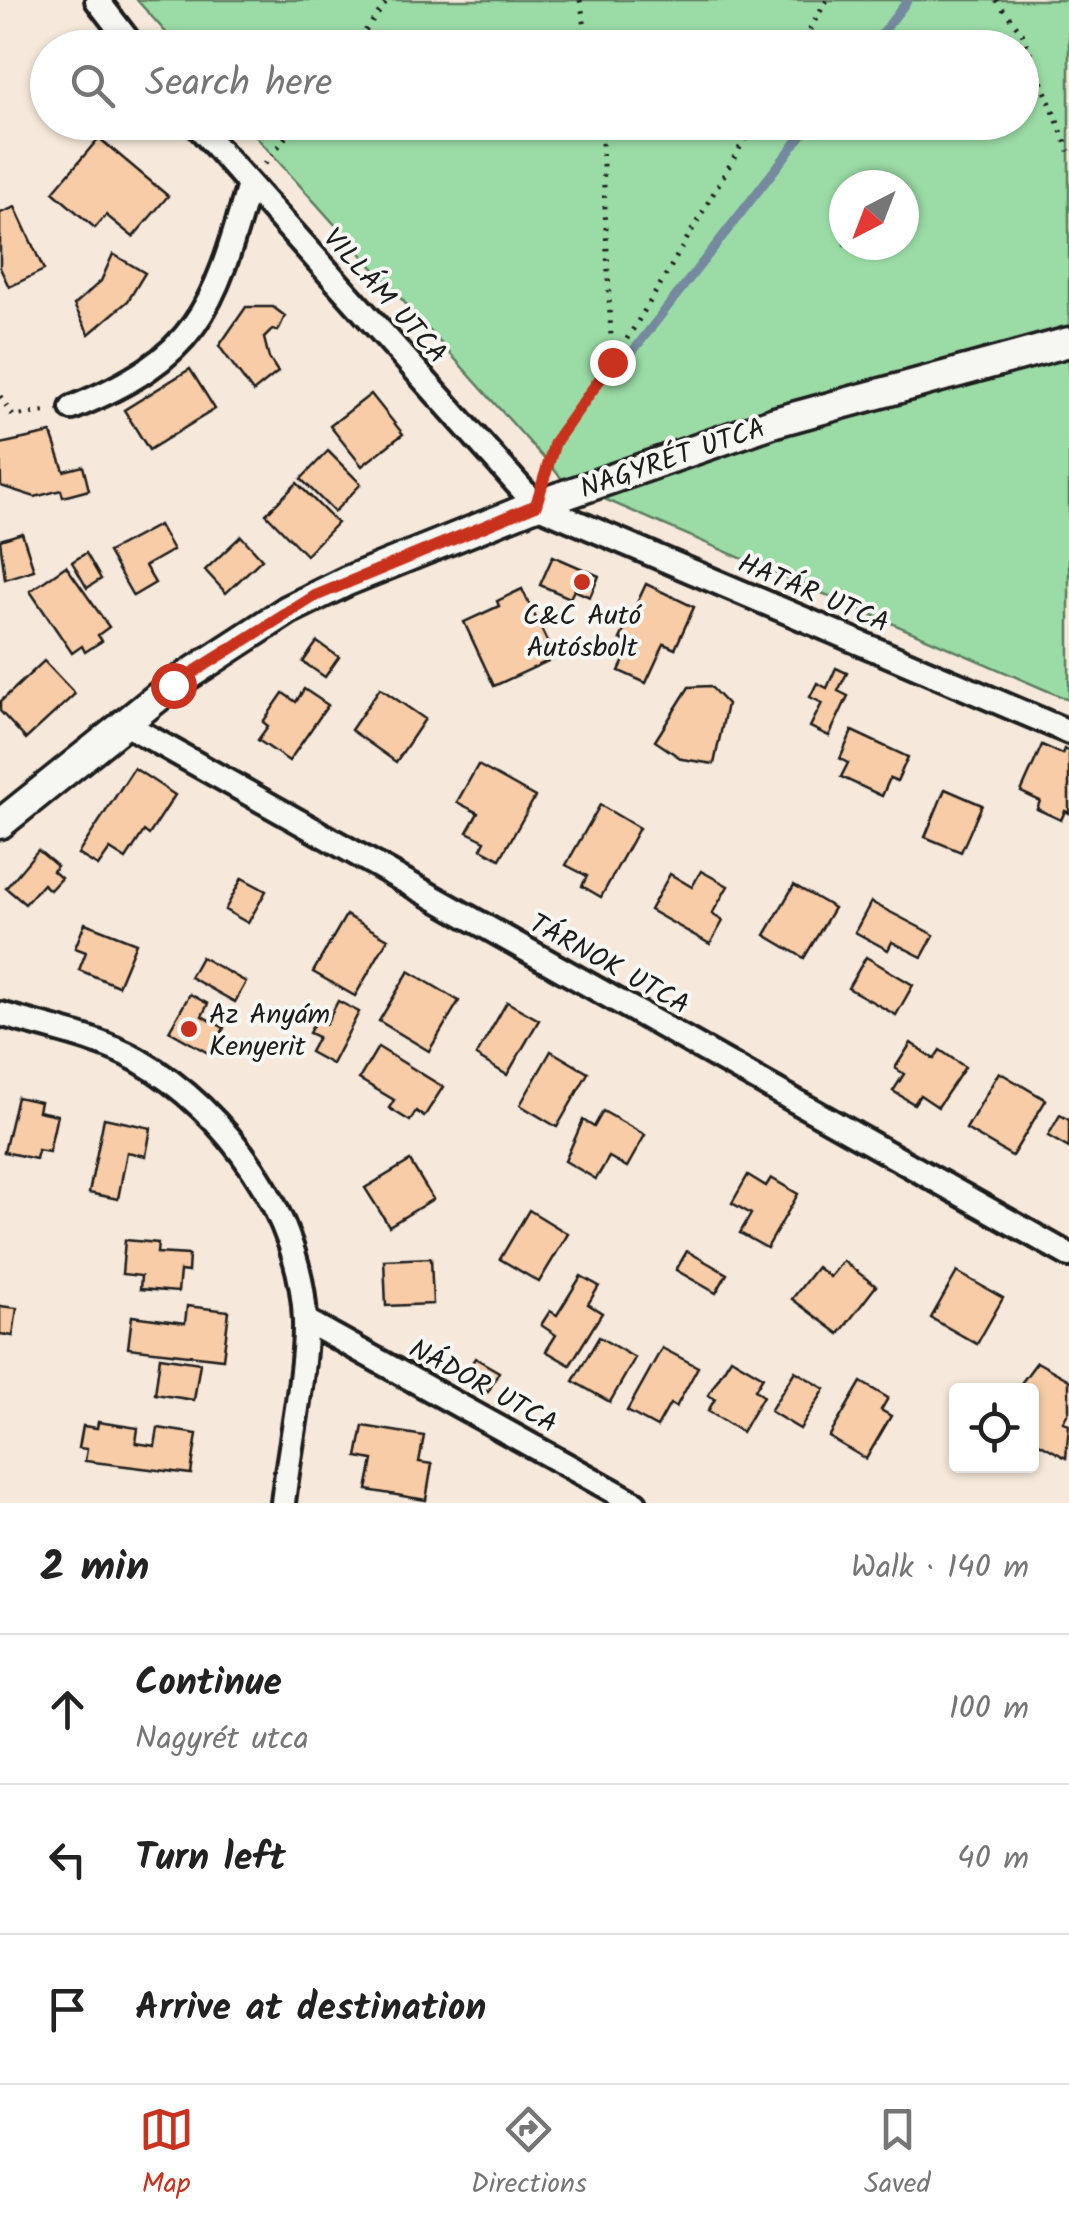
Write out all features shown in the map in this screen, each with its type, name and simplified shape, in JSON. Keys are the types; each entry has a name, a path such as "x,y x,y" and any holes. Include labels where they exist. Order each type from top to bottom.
{"street":[{"path":"97,0 120,30"},
{"name":"VILLÁM UTCA","path":"209,140 536,505"},
{"path":"72,408 138,378 189,336 223,275 248,188"},
{"name":"NAGYRÉT UTCA","path":"1,818 122,722 225,650 315,596 536,505 775,422 1069,342"},
{"name":"HATÁR UTCA","path":"536,505 1069,732"},
{"name":"TÁRNOK UTCA","path":"122,722 1069,1256"},
{"path":"0,1014 137,1060 186,1096 264,1183 292,1254 305,1320 283,1503"},
{"name":"NÁDOR UTCA","path":"305,1320 635,1503"}],"path":[{"path":"366,30 388,0"},
{"path":"580,0 586,30"},
{"path":"810,30 828,0"},
{"path":"996,0 1020,30"},
{"path":"1039,75 1069,150"},
{"path":"248,188 283,140"},
{"path":"602,140 612,362"},
{"path":"536,505 555,442 698,228 713,191 744,140"},
{"path":"0,396 14,416 72,408"}],"green space":[{"path":"137,0 1069,0 1069,700 565,482 259,140 1039,140 1039,30 164,30"}],"building":[{"path":"101,140 168,196 133,237 106,215 95,228 53,192"},
{"path":"15,207 44,270 9,287 0,268 0,213"},
{"path":"113,254 145,273 128,301 89,334 74,305 101,281"},
{"path":"246,307 273,307 285,316 278,331 272,330 264,338 278,372 253,392 219,346"},
{"path":"190,369 215,409 149,450 124,410"},
{"path":"371,394 403,434 362,466 330,426"},
{"path":"51,433 64,471 83,466 89,490 63,497 61,490 35,497 1,486 0,444"},
{"path":"328,451 361,484 334,512 301,479"},
{"path":"297,483 337,523 306,555 266,514"},
{"path":"159,525 173,550 145,566 155,583 133,596 108,552"},
{"path":"22,533 34,570 5,579 0,540"},
{"path":"241,536 262,559 226,593 205,570"},
{"path":"86,553 101,579 87,588 72,562"},
{"path":"553,556 599,576 590,597 574,590 570,598 540,585"},
{"path":"66,566 109,627 98,635 102,641 85,652 82,646 72,653 30,591"},
{"path":"646,584 694,607 675,649 664,644 646,683 619,671 632,644 620,639"},
{"path":"522,589 555,658 494,686 464,622 499,606 497,601"},
{"path":"317,642 339,657 325,677 303,662"},
{"path":"44,661 75,694 26,739 0,711 0,702"},
{"path":"836,668 847,673 838,691 848,696 829,736 810,727 822,703 810,697 817,683 827,688"},
{"path":"710,686 727,704 714,764 682,759 655,741 689,687"},
{"path":"380,688 425,719 396,762 351,730"},
{"path":"304,689 328,705 289,761 258,740 268,726 263,722 283,693 296,702"},
{"path":"852,731 908,757 897,781 890,778 882,796 841,777 848,763 840,759"},
{"path":"1042,745 1062,754 1064,749 1069,752 1069,813 1065,811 1061,820 1037,809 1040,801 1021,792"},
{"path":"478,765 535,797 500,859 481,849 485,841 467,832 478,813 457,802"},
{"path":"134,768 175,795 149,835 144,831 126,859 110,849 98,866 78,854"},
{"path":"945,789 982,805 961,852 925,837"},
{"path":"600,805 639,828 601,897 582,886 587,876 566,865"},
{"path":"38,850 57,866 53,871 61,878 50,890 43,884 25,904 6,888"},
{"path":"701,871 728,886 712,914 723,921 710,944 650,910 670,874 692,887"},
{"path":"242,878 266,891 248,923 225,910"},
{"path":"794,885 834,908 804,958 765,935"},
{"path":"871,902 934,935 922,957 892,942 888,950 855,932"},
{"path":"346,915 388,939 355,996 313,972"},
{"path":"85,923 136,943 118,986 79,970 86,952 75,948"},
{"path":"201,957 246,982 235,1002 190,977"},
{"path":"866,957 913,985 896,1015 848,988"},
{"path":"409,971 459,1001 429,1051 379,1021"},
{"path":"190,994 208,1004 202,1016 224,1028 210,1054 169,1031"},
{"path":"338,1001 359,1012 332,1064 310,1052 318,1037 309,1033 316,1020 326,1024"},
{"path":"507,1002 539,1020 507,1075 476,1056"},
{"path":"911,1043 934,1059 940,1050 965,1067 938,1107 920,1095 914,1104 893,1091 904,1074 895,1068"},
{"path":"378,1047 443,1087 424,1117 416,1111 410,1121 389,1108 394,1100 359,1079"},
{"path":"551,1051 588,1073 557,1127 520,1105"},
{"path":"999,1072 1046,1100 1012,1156 966,1129"},
{"path":"17,1097 40,1102 38,1111 57,1115 49,1152 38,1150 36,1159 4,1152"},
{"path":"603,1111 645,1135 627,1167 609,1157 596,1179 565,1161 583,1120 594,1127"},
{"path":"1060,1115 1069,1120 1069,1148 1048,1136"},
{"path":"104,1118 151,1128 146,1156 127,1152 118,1199 89,1193"},
{"path":"410,1161 433,1199 389,1226 365,1188"},
{"path":"748,1175 766,1186 771,1178 798,1194 767,1248 740,1233 751,1214 732,1203"},
{"path":"529,1210 568,1234 539,1282 500,1259"},
{"path":"125,1240 158,1243 157,1253 189,1255 188,1272 180,1271 178,1292 140,1289 141,1276 122,1274"},
{"path":"687,1251 727,1274 716,1293 676,1270"},
{"path":"431,1258 433,1304 386,1306 384,1260"},
{"path":"843,1261 876,1286 839,1334 792,1299 817,1267 830,1277"},
{"path":"957,1272 1003,1298 977,1344 931,1318"},
{"path":"581,1276 599,1286 588,1304 602,1313 570,1365 546,1351 556,1335 541,1325 550,1311 557,1315"},
{"path":"0,1306 17,1308 13,1336 0,1334"},
{"path":"187,1306 229,1311 223,1359 128,1348 132,1316 185,1323"},
{"path":"599,1337 635,1358 610,1402 573,1381"},
{"path":"662,1348 698,1367 676,1407 670,1404 657,1427 627,1411"},
{"path":"160,1357 200,1363 194,1400 155,1394"},
{"path":"475,1358 499,1372 488,1392 463,1378"},
{"path":"731,1358 763,1377 755,1390 763,1396 742,1432 708,1411 715,1399 708,1395"},
{"path":"1037,1362 1069,1380 1069,1411 1063,1422 1069,1425 1066,1458 1039,1443 1039,1383 1021,1383"},
{"path":"795,1371 825,1389 800,1429 770,1411"},
{"path":"861,1382 888,1398 881,1410 891,1416 866,1459 829,1437"},
{"path":"98,1422 138,1428 136,1443 155,1446 158,1428 197,1434 191,1474 85,1461 87,1449 79,1448 83,1426 97,1428"},
{"path":"363,1426 424,1436 419,1462 432,1464 426,1500 367,1490 373,1460 357,1457"}],"waterway":[{"path":"885,30 908,0"},
{"path":"619,369 798,140"}],"place":[{"name":"C&C Autó Autósbolt","path":"582,582"},
{"name":"Az Anyám Kenyerit","path":"189,1029"}],"route":[{"path":"173,685 315,596 536,505 555,442 612,362"}]}
